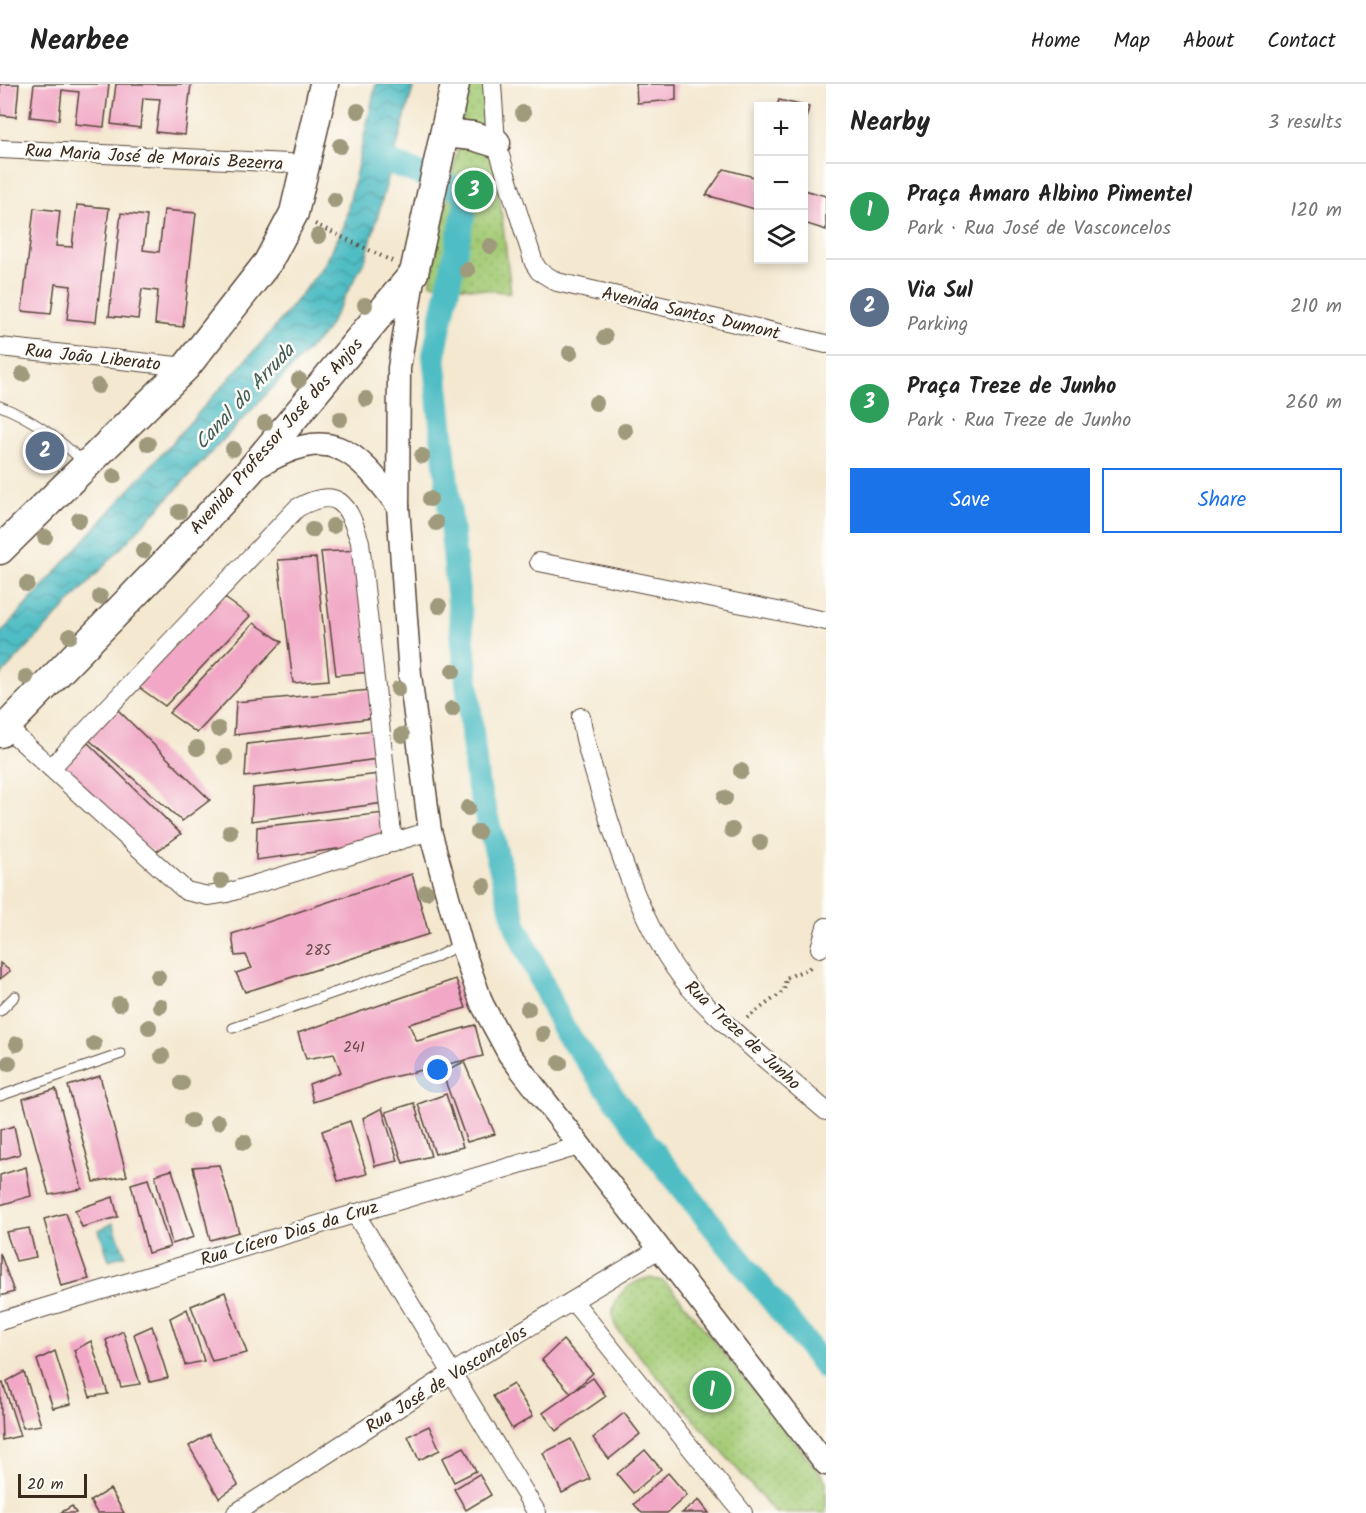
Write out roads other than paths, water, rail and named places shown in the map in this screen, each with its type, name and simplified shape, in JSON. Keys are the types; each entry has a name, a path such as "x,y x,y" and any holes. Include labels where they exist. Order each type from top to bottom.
{"main road":[{"path":"0,550 186,367 268,261 294,213 308,165 324,84"},
{"name":"Avenida Professor José dos Anjos","path":"3,730 163,565 249,472 414,273 455,84"},
{"path":"444,138 474,136 496,143"}],"street":[{"path":"492,84 496,143"},
{"name":"Avenida Santos Dumont","path":"496,143 534,263 539,271 557,282 826,344"},
{"name":"Rua Maria José de Morais Bezerra","path":"0,149 308,165"},
{"path":"414,273 399,368 398,506 410,675 430,831 461,944 482,1004 509,1054 826,1464"},
{"name":"Rua João Liberato","path":"0,347 186,367"},
{"path":"249,472 281,453 303,446 318,443 337,446 355,456 373,472 398,506"},
{"path":"51,768 297,508 313,500 328,497 340,502 351,512 360,542 393,843"},
{"path":"538,562 826,621"},
{"name":"Rua Treze de Junho","path":"581,717 583,734 611,827 630,880 658,939 697,995 826,1111"},
{"path":"3,730 51,768 186,891 196,895 227,893 430,831"},
{"path":"820,948 826,927"},
{"name":"Rua Cícero Dias da Cruz","path":"0,1321 579,1146"},
{"path":"355,1213 537,1513"},
{"name":"Rua José de Vasconcelos","path":"236,1513 452,1373 659,1249"},
{"path":"573,1301 743,1513"}],"lane":[{"path":"0,406 25,416 64,443 86,464"},
{"path":"234,1028 434,958 461,944"},
{"path":"0,1011 15,996"},
{"path":"0,1096 121,1054"}],"water":[{"name":"Canal do Arruda","path":"376,84 414,84 366,258 326,331 0,676 0,634 271,332 323,267 344,226"},
{"path":"113,1223 125,1255 109,1260 99,1230"}],"waterway":[{"path":"377,157 468,193 434,355 477,781 516,926 563,1028 649,1146 826,1368"}],"place":[{"name":"Praça Treze de Junho","path":"474,190"},
{"name":"Via Sul","path":"45,451"},
{"name":"Praça Amaro Albino Pimentel","path":"712,1390"}]}
